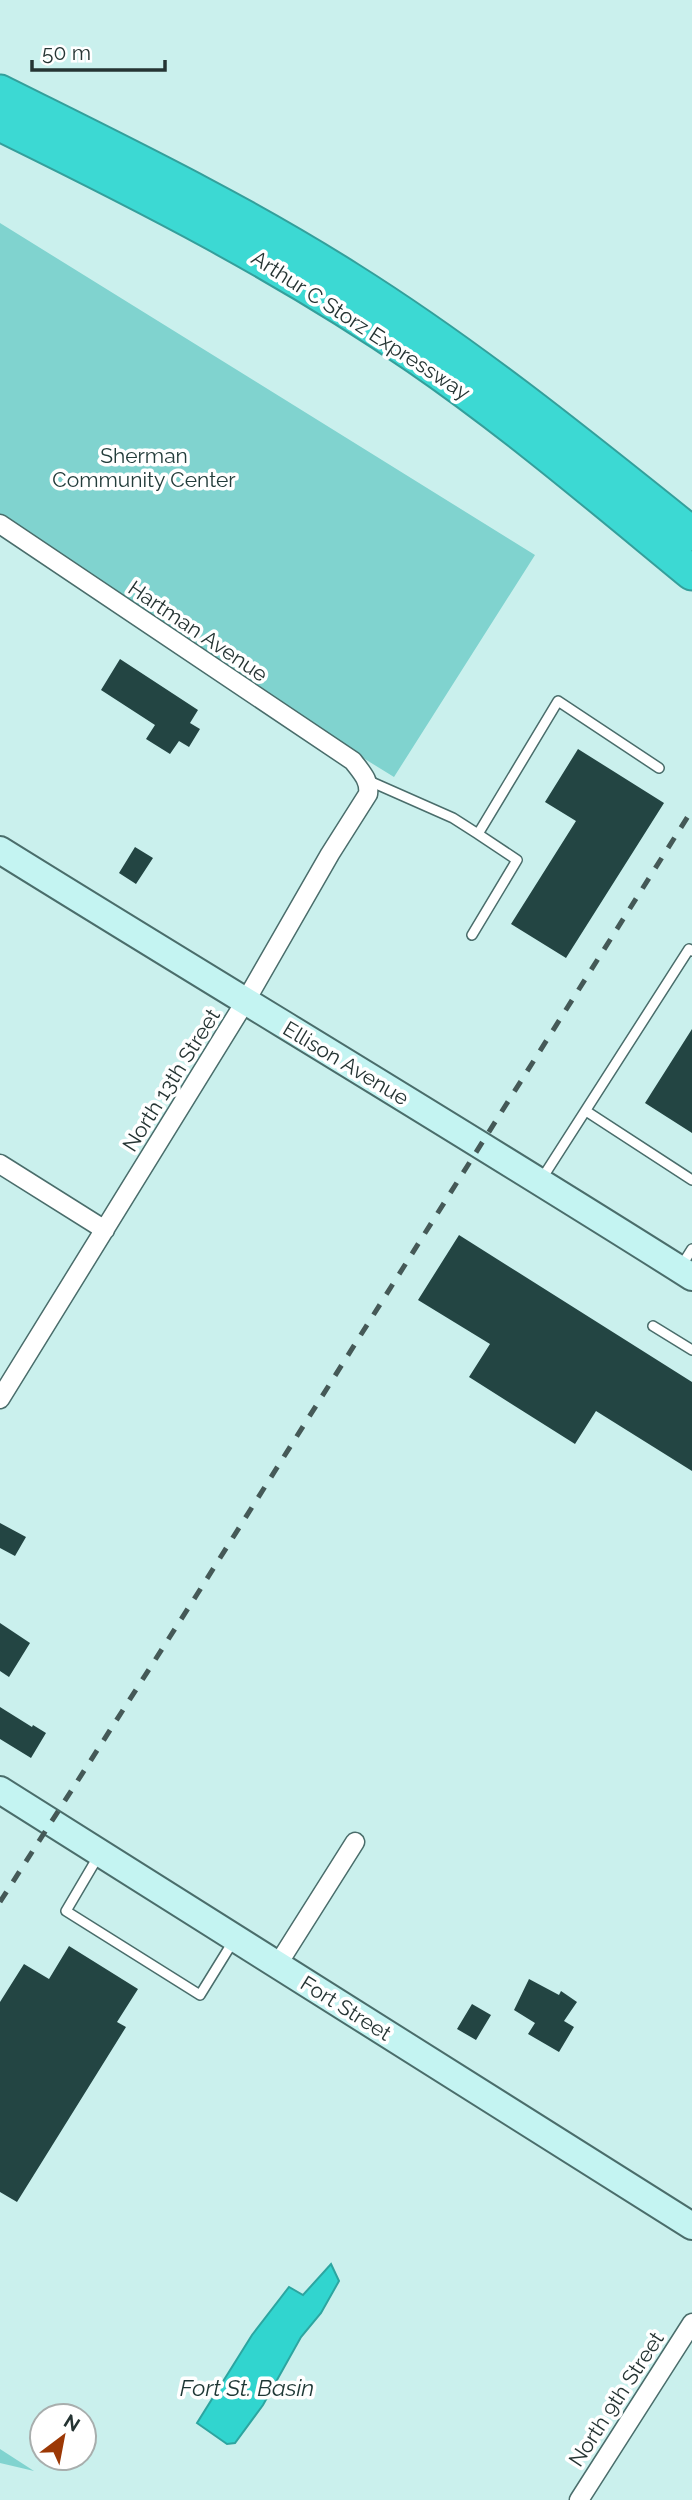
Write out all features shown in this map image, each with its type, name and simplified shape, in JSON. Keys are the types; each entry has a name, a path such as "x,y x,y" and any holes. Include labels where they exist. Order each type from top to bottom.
{"highway":[{"name":"Arthur C Storz Expressway","path":"0,92 204,195 349,278 434,334 512,391 692,534"},
{"name":"Arthur C Storz Expressway","path":"0,124 186,217 331,300 416,356 497,415 692,573"}],"street":[{"name":"Hartman Avenue","path":"0,524 353,761 367,780"},
{"name":"North 13th Street","path":"0,1399 245,1002 330,854 368,794 367,780"},
{"name":"Ellison Avenue","path":"0,850 540,1182 688,1265"},
{"path":"0,1164 105,1230"},
{"name":"Fort Street","path":"0,1790 692,2226"},
{"path":"278,1965 355,1842"},
{"name":"North 9th Street","path":"579,2500 692,2323"}],"lane":[{"path":"478,834 558,701 659,768"},
{"path":"367,780 453,818 517,860 472,936"},
{"path":"540,1182 689,949 692,951"},
{"path":"586,1111 692,1181"},
{"path":"653,1326 692,1350"},
{"path":"100,1853 66,1911 200,1995 235,1938"}],"green space":[{"name":"Sherman Community Center","path":"0,223 535,555 394,777 0,534"},
{"path":"0,2449 28,2470 0,2463"}],"water":[{"name":"Fort St. Basin","path":"331,2264 339,2281 321,2313 301,2337 263,2405 235,2443 227,2444 197,2423 252,2335 289,2287 303,2295"}],"building":[{"path":"120,659 198,710 190,723 200,729 189,747 179,741 170,754 146,739 155,725 101,690"},
{"path":"578,749 664,803 566,958 511,924 576,821 545,802"},
{"path":"135,847 153,858 136,884 119,873"},
{"path":"692,1029 692,1133 645,1103"},
{"path":"459,1235 692,1382 692,1471 596,1411 575,1444 469,1377 490,1344 418,1300"},
{"path":"0,1523 26,1537 15,1556 0,1548"},
{"path":"0,1623 30,1643 9,1677 0,1671"},
{"path":"0,1707 46,1733 31,1758 0,1739"},
{"path":"69,1946 138,1989 117,2022 126,2027 17,2202 0,2192 0,2002 24,1964 49,1979"},
{"path":"529,1979 559,1995 561,1991 577,2002 564,2021 574,2027 559,2052 528,2034 535,2023 514,2010"},
{"path":"472,2004 491,2015 476,2040 457,2029"}],"railway":[{"path":"0,1902 692,810"}]}
